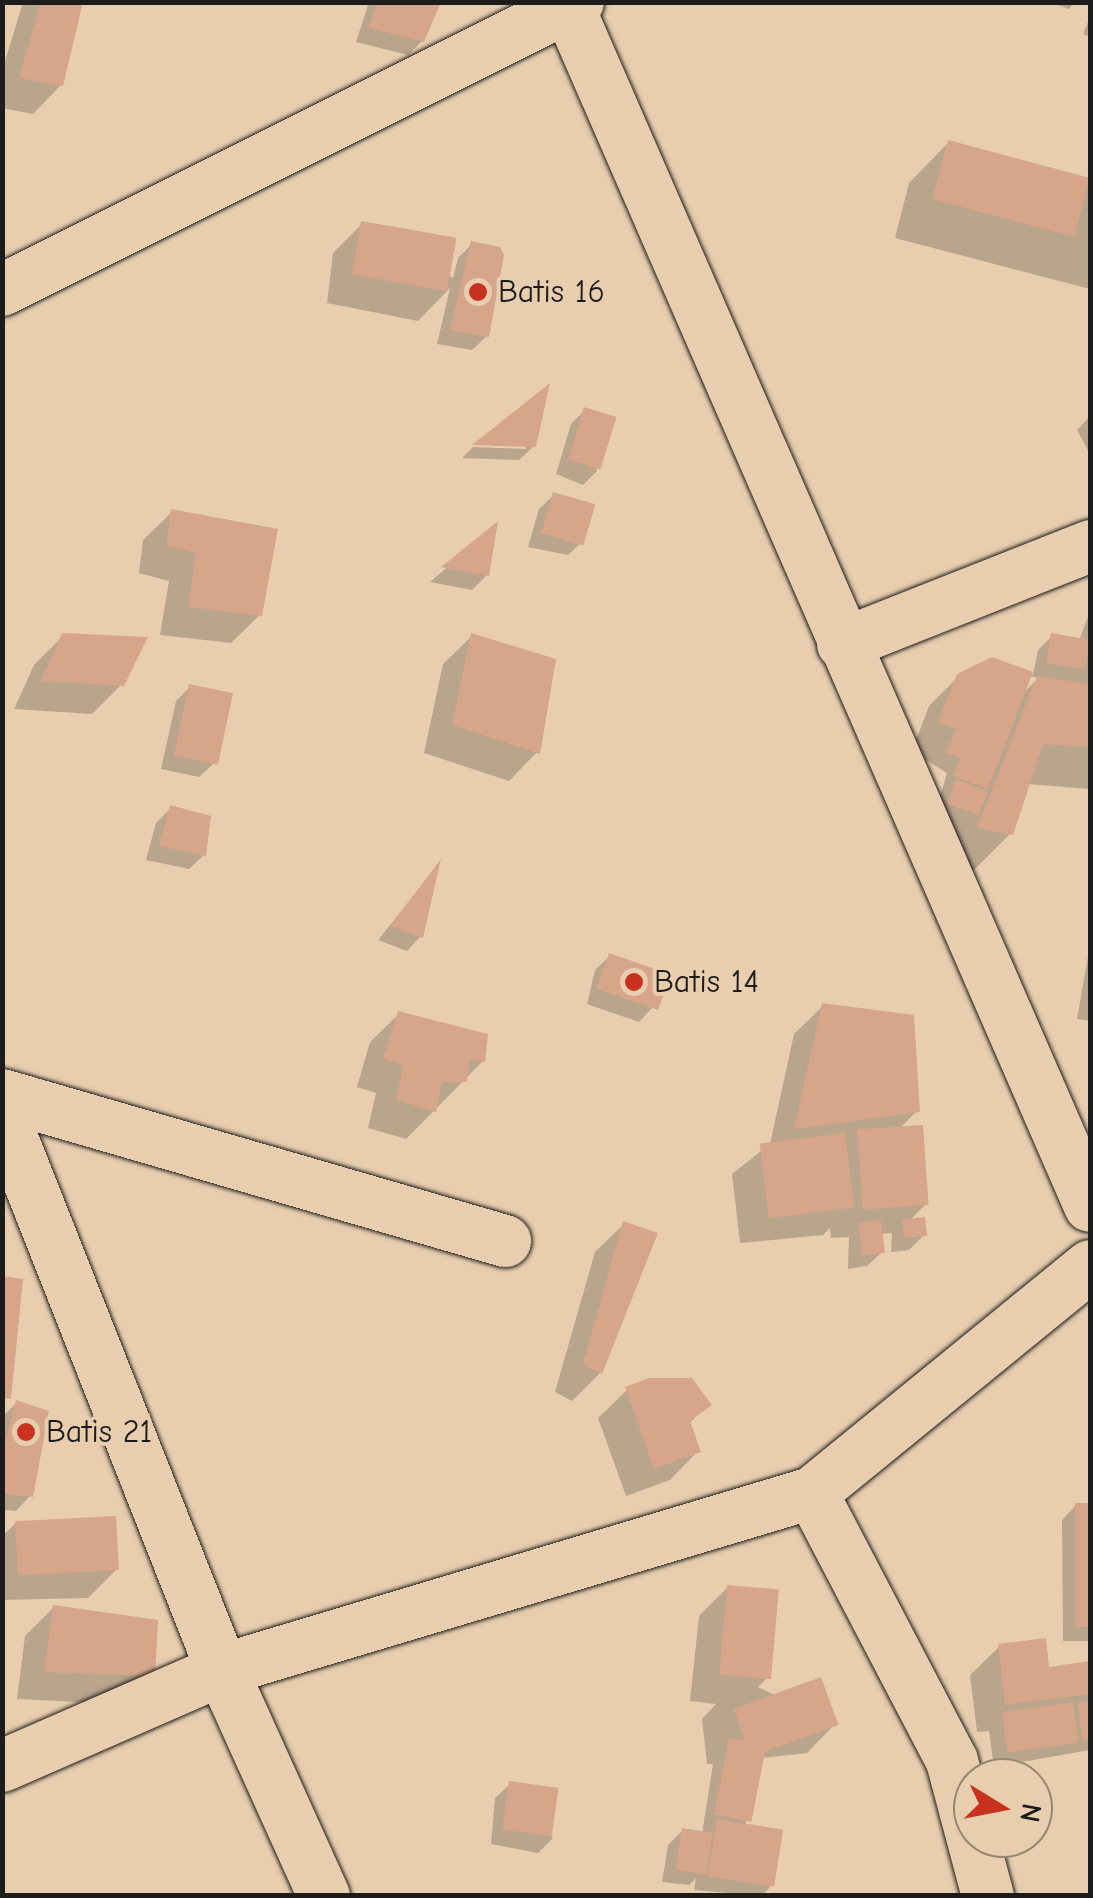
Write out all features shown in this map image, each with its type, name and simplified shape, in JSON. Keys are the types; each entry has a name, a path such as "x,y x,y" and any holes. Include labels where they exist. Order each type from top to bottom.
{"street":[{"path":"2,290 570,4 842,644 1000,986 1090,1206"},
{"path":"842,644 1090,546"},
{"path":"2,1095 505,1241"},
{"path":"2,1113 222,1670 324,1896"},
{"path":"2,1766 222,1670 812,1493 1090,1266"},
{"path":"812,1493 952,1761 988,1896"}],"building":[{"path":"41,2 83,2 63,86 19,78"},
{"path":"377,2 441,2 424,42 369,28"},
{"path":"948,140 1090,178 1074,237 932,199"},
{"path":"361,221 457,238 447,291 352,274"},
{"name":"Batis 16","path":"471,241 500,247 504,255 489,337 450,330"},
{"path":"550,383 536,447 472,445"},
{"path":"584,407 617,417 600,470 568,460"},
{"path":"553,492 595,504 583,545 541,533"},
{"path":"171,509 278,529 262,616 188,607 196,553 166,545"},
{"path":"498,521 489,576 441,567"},
{"path":"62,633 148,637 124,686 41,681"},
{"path":"471,633 556,659 540,754 452,725"},
{"path":"1051,633 1090,640 1085,669 1046,663"},
{"path":"992,657 1033,672 988,789 953,776 960,758 946,753 956,729 938,722 957,674"},
{"path":"1037,676 1090,684 1090,747 1043,744 1013,835 977,828"},
{"path":"189,684 233,693 218,765 174,755"},
{"path":"956,779 988,791 978,815 947,803"},
{"path":"170,805 211,816 206,856 159,846"},
{"path":"441,859 423,938 390,926"},
{"name":"Batis 14","path":"609,953 670,974 658,1010 597,989"},
{"path":"822,1003 914,1015 920,1112 794,1129"},
{"path":"398,1011 488,1034 485,1062 470,1059 467,1082 442,1082 436,1112 396,1100 403,1065 383,1059"},
{"path":"923,1125 929,1205 863,1209 857,1130"},
{"path":"845,1133 854,1207 769,1218 760,1143"},
{"path":"925,1217 927,1236 904,1238 902,1219"},
{"path":"881,1220 885,1253 862,1256 858,1223"},
{"path":"623,1221 658,1233 602,1374 583,1364"},
{"path":"2,1276 23,1279 11,1399 2,1398"},
{"path":"649,1378 692,1378 712,1405 690,1421 701,1452 654,1469 625,1387"},
{"name":"Batis 21","path":"16,1400 49,1411 33,1497 2,1494 2,1454"},
{"path":"1075,1503 1090,1503 1090,1627 1075,1627"},
{"path":"116,1516 119,1570 18,1575 15,1521"},
{"path":"727,1585 779,1590 771,1679 719,1675"},
{"path":"53,1605 158,1620 155,1676 44,1672"},
{"path":"1046,1638 1049,1667 1090,1661 1090,1694 1005,1705 998,1644"},
{"path":"821,1677 838,1725 751,1757 734,1709"},
{"path":"1090,1701 1090,1740 1083,1741 1077,1703"},
{"path":"1073,1702 1079,1743 1007,1753 1002,1712"},
{"path":"729,1738 766,1745 751,1822 714,1815"},
{"path":"509,1781 559,1788 552,1836 502,1830"},
{"path":"717,1819 783,1829 774,1887 708,1876"},
{"path":"682,1828 713,1833 706,1874 675,1869"}],"place":[{"name":"Batis 16","path":"478,292"},
{"name":"Batis 14","path":"634,982"},
{"name":"Batis 21","path":"26,1432"}]}
